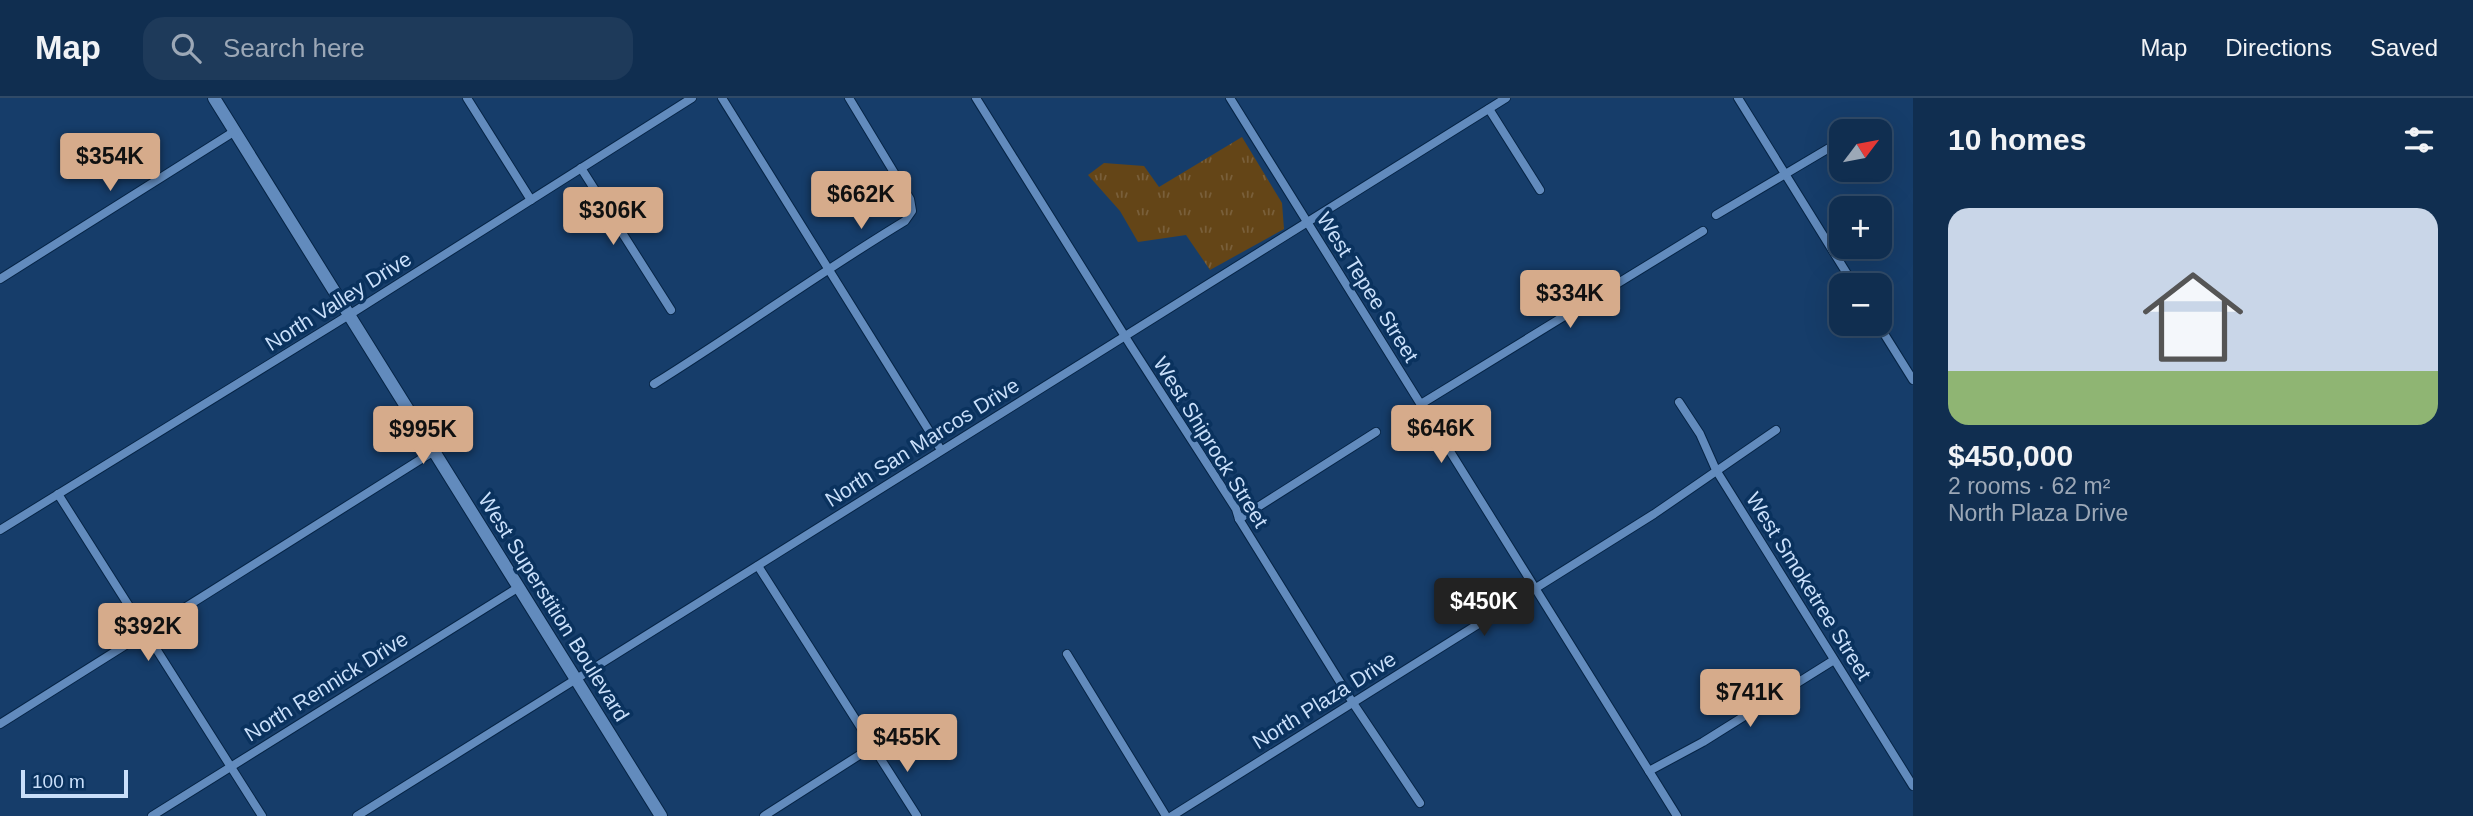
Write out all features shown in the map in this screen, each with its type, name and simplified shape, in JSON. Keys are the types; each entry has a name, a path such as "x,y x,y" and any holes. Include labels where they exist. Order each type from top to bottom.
{"main road":[{"name":"West Superstition Boulevard","path":"214,98 661,816"}],"street":[{"path":"467,98 531,200"},
{"name":"North Valley Drive","path":"0,530 349,315 692,98"},
{"path":"722,98 941,450"},
{"path":"654,384 828,268 905,221 912,211 910,198 849,98"},
{"name":"West Shiprock Street","path":"976,98 1124,336 1236,509 1239,519 1353,703 1420,803"},
{"name":"West Tepee Street","path":"1230,98 1677,816"},
{"name":"North San Marcos Drive","path":"357,816 1506,98"},
{"path":"1738,98 1847,273"},
{"path":"1489,108 1540,190"},
{"path":"0,279 235,131"},
{"path":"1716,215 1829,148"},
{"path":"580,168 671,310"},
{"path":"1421,404 1703,231"},
{"path":"1886,336 1913,380"},
{"name":"West Smoketree Street","path":"1679,402 1700,434 1716,470 1913,786"},
{"name":"North Plaza Drive","path":"1172,816 1654,514 1776,430"},
{"path":"1239,519 1376,432"},
{"path":"0,724 434,452"},
{"path":"58,494 262,816"},
{"path":"758,566 917,816"},
{"name":"North Rennick Drive","path":"152,816 519,587"},
{"path":"1067,654 1166,816"},
{"path":"1649,771 1703,742 1834,660"},
{"path":"764,816 872,747"}],"green space":[{"path":"1242,137 1282,203 1284,229 1210,270 1186,235 1138,242 1120,211 1088,175 1104,163 1144,166 1159,187"}]}
